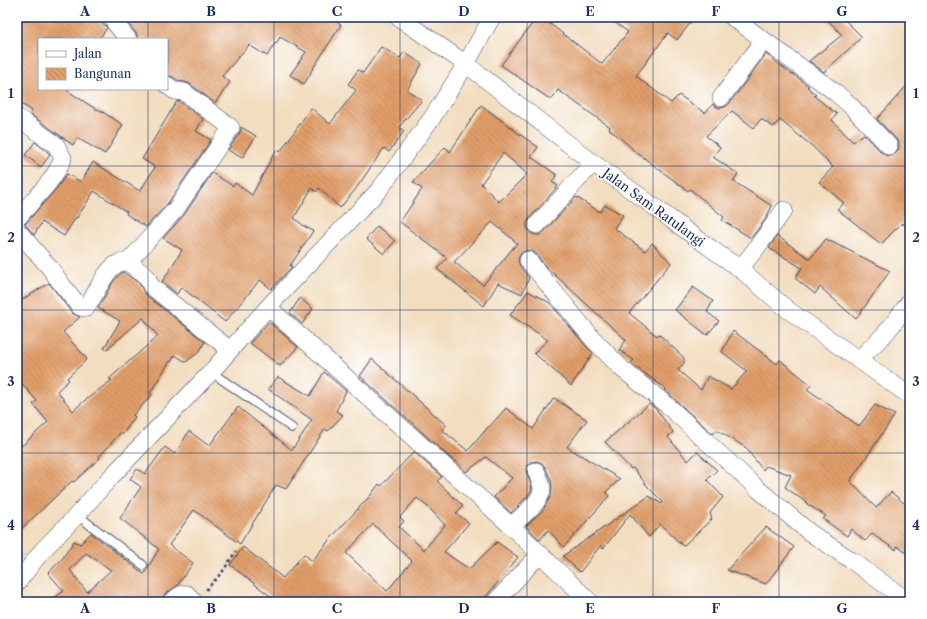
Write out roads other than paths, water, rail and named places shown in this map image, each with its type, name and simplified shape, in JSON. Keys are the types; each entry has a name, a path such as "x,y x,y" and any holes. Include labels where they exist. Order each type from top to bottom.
{"street":[{"path":"115,17 115,23 127,38"},
{"name":"Jalan Sam Ratulangi","path":"398,17 466,64 593,163 740,269 788,310 910,396"},
{"path":"17,583 42,551 211,372 268,307 378,190 432,118 466,64 492,17"},
{"path":"732,17 835,92 850,105 889,146"},
{"path":"721,98 764,40"},
{"path":"17,230 50,268 80,307 86,308 91,302 107,273 118,263 128,262 176,209 231,128 184,92 175,91 168,86"},
{"path":"17,117 56,145 63,158 59,168 46,186 17,219"},
{"path":"537,225 593,163"},
{"path":"740,269 784,210"},
{"path":"528,260 593,339 622,368 668,406 759,490 809,532 909,602"},
{"path":"128,262 148,277 151,286 230,350"},
{"path":"858,360 883,336 910,301"},
{"path":"268,307 511,526 590,602"},
{"path":"511,526 542,494 541,481 536,471"},
{"path":"495,602 540,554"},
{"path":"171,602 183,594 187,594 193,601"}],"lane":[{"path":"211,372 292,428"},
{"path":"77,515 143,565"}]}
